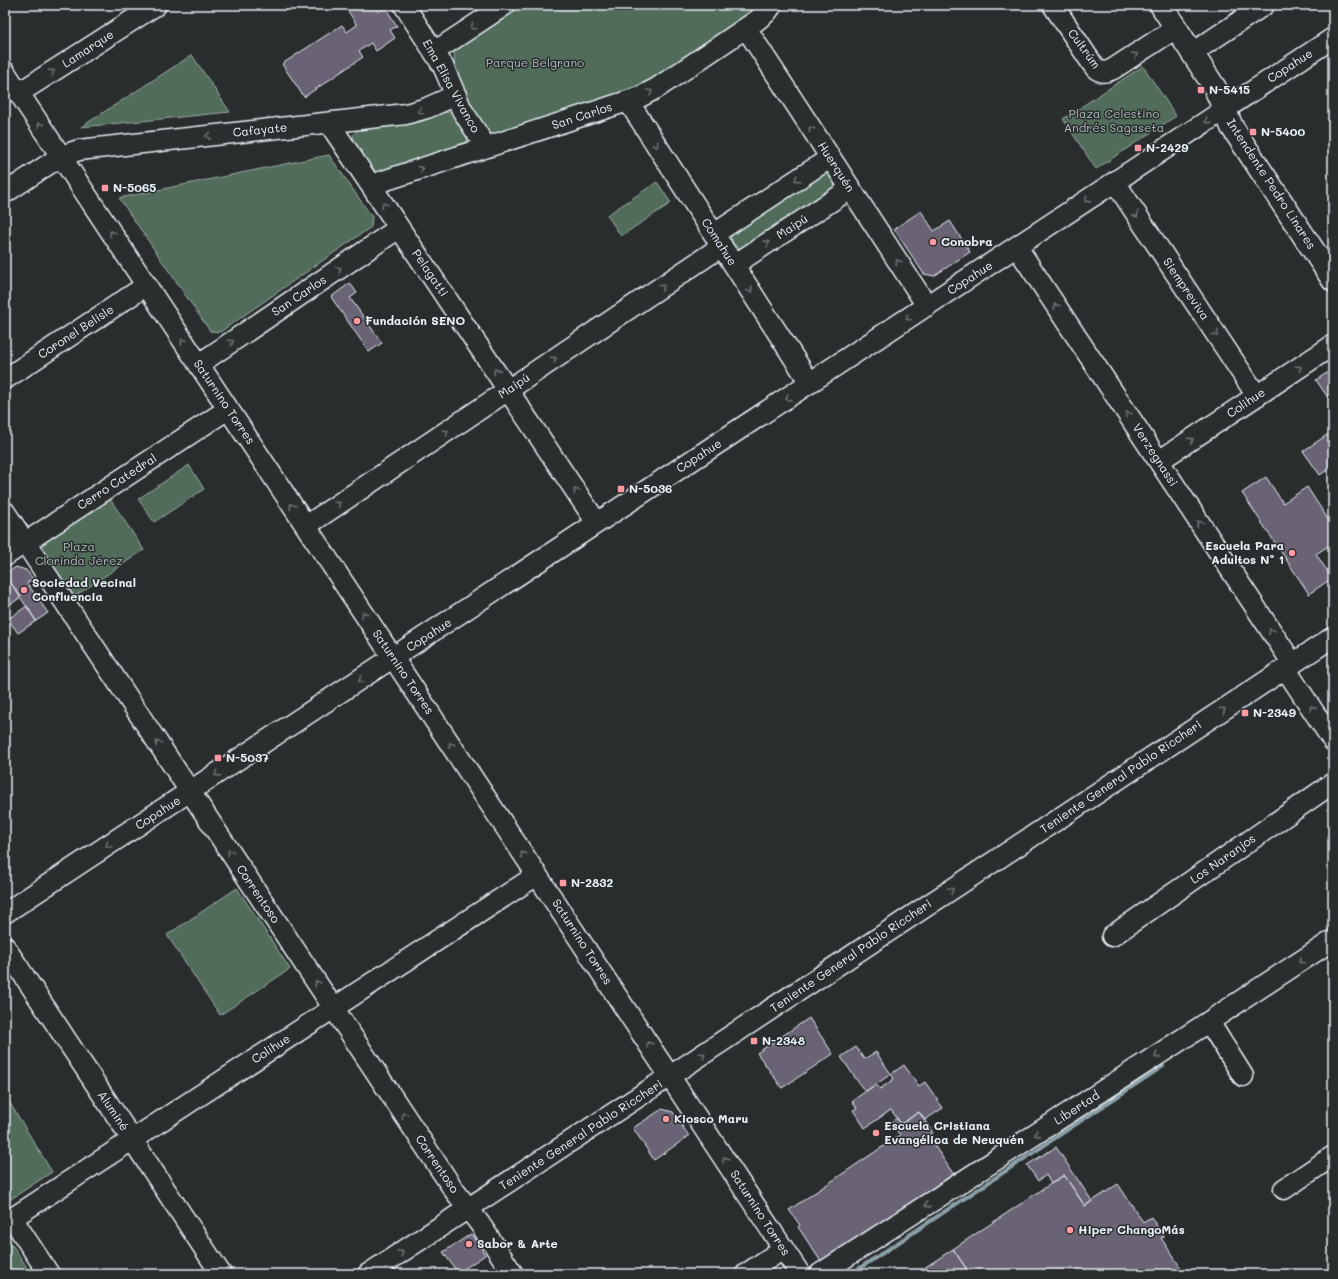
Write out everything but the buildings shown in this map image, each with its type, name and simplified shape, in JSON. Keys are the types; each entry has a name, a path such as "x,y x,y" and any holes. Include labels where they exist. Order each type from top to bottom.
{"main road":[{"name":"Intendente Pedro Linares","path":"1161,5 1218,92 1235,132 1333,280"}],"street":[{"name":"Lamarque","path":"19,93 156,5"},
{"name":"Ema Elisa Vivanco","path":"404,5 447,73 466,117 486,147"},
{"path":"434,52 505,5"},
{"name":"San Carlos","path":"371,185 640,97 652,91 746,28 761,17 772,5"},
{"name":"Cultrúm","path":"1053,5 1095,68 1101,72 1113,70 1176,28"},
{"path":"1192,53 1264,5"},
{"name":"Huerquén","path":"746,28 927,306"},
{"name":"Copahue","path":"5,913 1333,38"},
{"name":"Saturnino Torres","path":"5,72 800,1274"},
{"name":"Cafayate","path":"61,156 86,149 406,114 427,108 456,95"},
{"name":"Comahue","path":"628,101 810,383"},
{"name":"Pelagatti","path":"329,123 597,523"},
{"path":"5,193 61,156"},
{"name":"Maipú","path":"306,526 508,390 830,158"},
{"name":"Siempreviva","path":"1115,182 1257,396"},
{"name":"Maipú","path":"734,265 850,189"},
{"name":"San Carlos","path":"199,364 400,228"},
{"name":"Verzegnassi","path":"1017,247 1159,462 1289,666 1333,741"},
{"name":"Coronel Belisle","path":"5,379 146,286"},
{"name":"Colihue","path":"1159,462 1333,345"},
{"name":"Cerro Catedral","path":"5,556 228,409"},
{"name":"Correntoso","path":"5,512 454,1190 513,1274"},
{"name":"Teniente General Pablo Riccheri","path":"368,1274 1333,637"},
{"name":"Los Naranjos","path":"1112,936 1333,783"},
{"name":"Colihue","path":"9,1221 537,875"},
{"name":"Libertad","path":"820,1274 1333,940"},
{"name":"Aluminé","path":"5,947 221,1274"},
{"path":"1209,1022 1243,1076"},
{"path":"1284,1189 1333,1156"},
{"path":"9,1221 49,1274"},
{"path":"746,1274 783,1249"}],"green space":[{"name":"Parque Belgrano","path":"517,5 766,5 652,84 493,137 485,133 456,77 454,53 457,47 472,34"},
{"path":"192,55 230,112 81,127"},
{"name":"Plaza Celestino Andrés Sagaseta","path":"1143,66 1176,116 1096,169 1063,119"},
{"path":"453,112 469,137 466,143 379,173 375,171 367,162 354,139 353,135 359,129 421,122 440,113"},
{"path":"329,155 372,217 371,227 220,332 210,331 119,198"},
{"path":"827,171 831,173 837,182 835,190 743,249 733,244 732,233"},
{"path":"657,182 671,203 621,236 607,215"},
{"path":"189,465 204,489 154,522 138,499"},
{"name":"Plaza Clorinda Jérez","path":"108,496 144,550 69,600 37,547"},
{"path":"237,888 290,969 220,1015 167,935"},
{"path":"5,1095 52,1172 5,1203"},
{"path":"5,1244 13,1246 31,1274 5,1274"}],"waterway":[{"path":"851,1274 1163,1066"}],"place":[{"name":"N-5415","path":"1201,90"},
{"name":"N-5400","path":"1253,132"},
{"name":"N-2429","path":"1138,148"},
{"name":"N-5065","path":"105,188"},
{"name":"Conobra","path":"933,242"},
{"name":"Fundación SENO","path":"357,321"},
{"name":"N-5036","path":"621,489"},
{"name":"Escuela Para Adultos N° 1","path":"1292,553"},
{"name":"Sociedad Vecinal Confluencia","path":"24,590"},
{"name":"N-2349","path":"1245,713"},
{"name":"N-5037","path":"218,758"},
{"name":"N-2832","path":"563,883"},
{"name":"N-2348","path":"754,1041"},
{"name":"Kiosco Maru","path":"666,1119"},
{"name":"Escuela Cristiana Evangélica de Neuquén","path":"876,1133"},
{"name":"Hiper ChangoMás","path":"1070,1230"},
{"name":"Sabor & Arte","path":"469,1244"}]}
